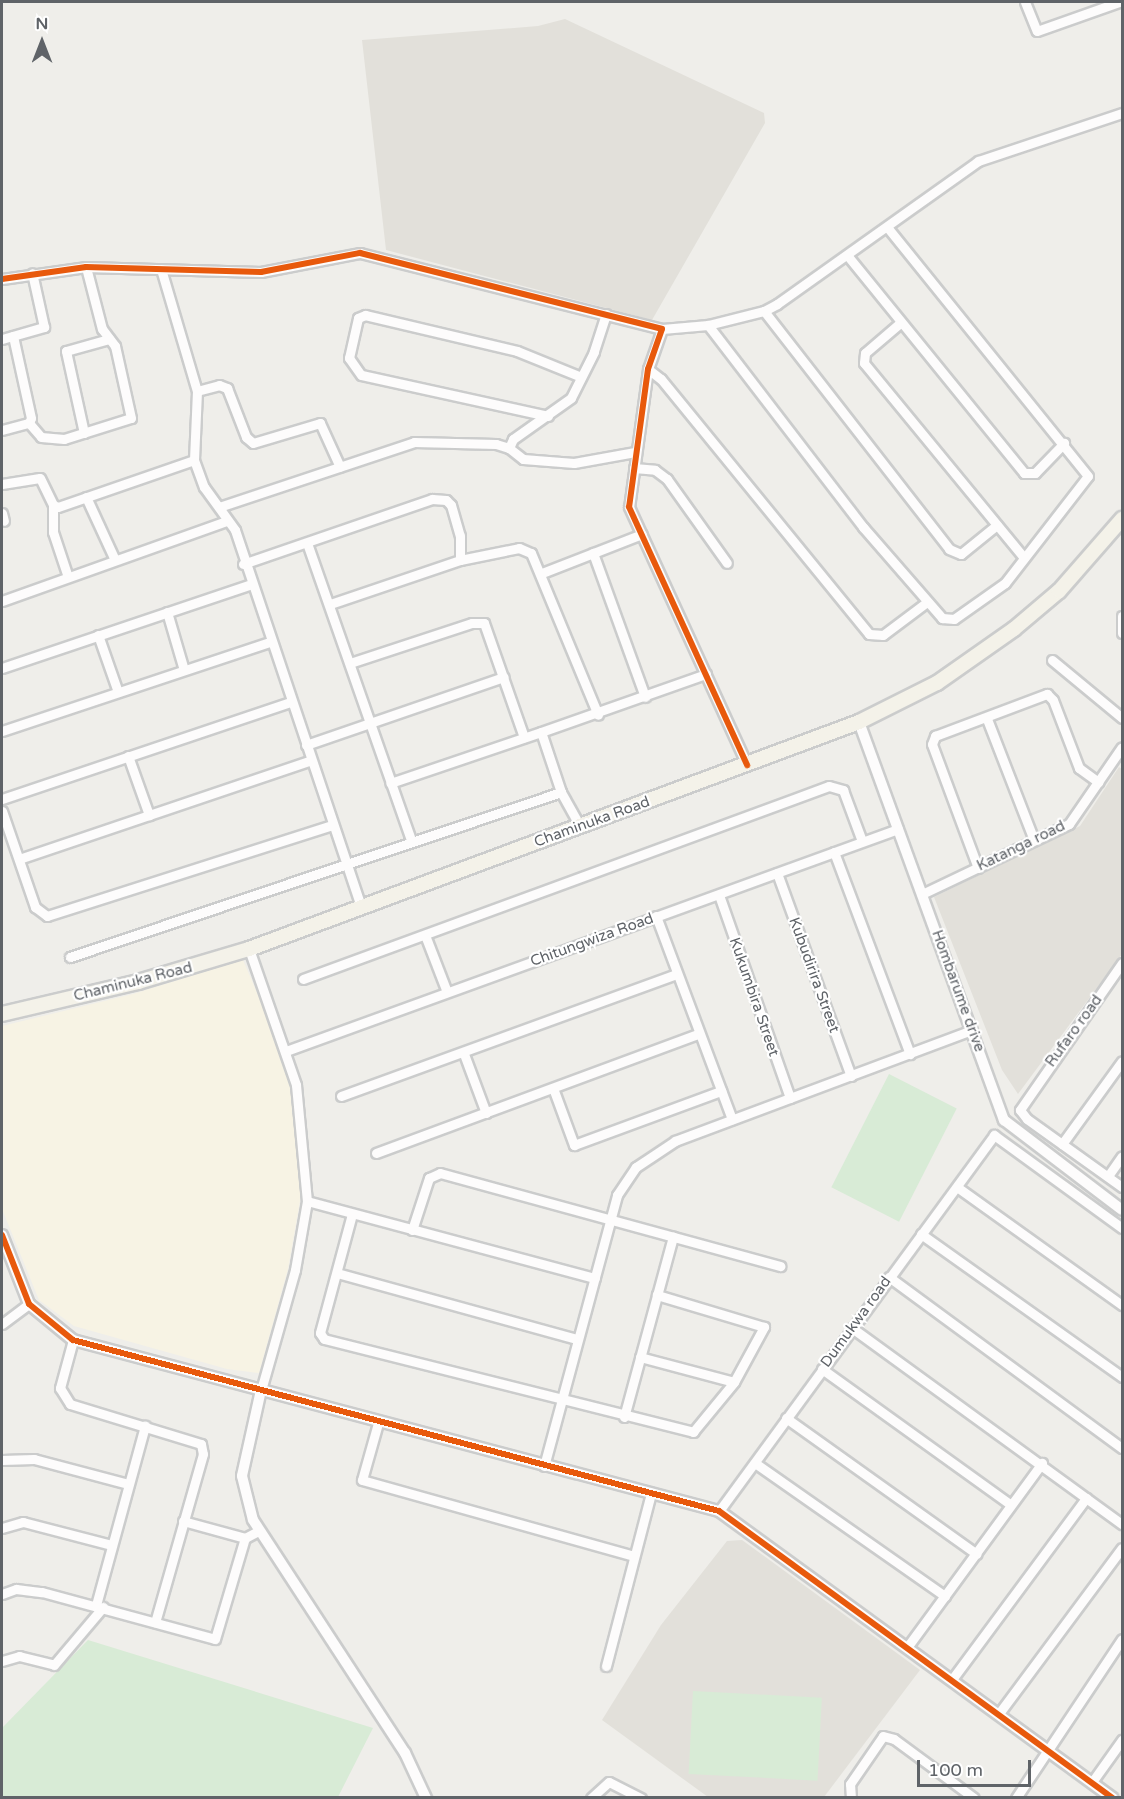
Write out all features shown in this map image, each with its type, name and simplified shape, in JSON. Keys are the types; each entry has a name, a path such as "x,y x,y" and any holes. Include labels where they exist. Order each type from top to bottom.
{"main road":[{"name":"Chaminuka Road","path":"2,1014 138,982 249,949 859,722 937,683 1014,629 1072,578 1122,519"}],"street":[{"path":"1025,2 1037,31 1119,2"},
{"path":"2,279 86,267 273,271 360,253 662,329 708,325 764,311 888,228 921,199 978,161 1122,113"},
{"path":"708,325 863,527 942,618 954,619 995,593 1089,476 888,228"},
{"path":"847,255 1024,473 1035,473 1064,443"},
{"path":"13,336 29,423 34,431 50,440 84,433 131,418 116,346 102,329 86,267"},
{"path":"161,269 197,392 194,459 204,487 226,521 235,530 243,564 361,907"},
{"path":"2,339 44,327 32,273"},
{"path":"764,311 949,549 961,554 997,525"},
{"path":"509,448 513,439 571,398 579,376 594,352 606,314"},
{"path":"548,416 361,375 349,357 358,318 365,315 517,351 579,376"},
{"path":"900,323 865,353 863,361 1024,558"},
{"path":"662,329 648,369 628,500 747,765"},
{"path":"84,433 66,351 109,339"},
{"path":"648,369 662,379 869,634 883,635 927,602"},
{"path":"197,392 219,385 227,388 246,437 253,443 320,423 340,467"},
{"path":"2,430 29,423"},
{"path":"219,507 423,441 496,444 509,448 524,459 574,463 635,452"},
{"path":"52,505 58,507 194,459"},
{"path":"634,468 655,470 667,479 727,563"},
{"path":"2,484 40,478 52,505 53,532 68,577"},
{"path":"86,497 115,560"},
{"path":"243,564 440,498 451,505 460,536 460,560"},
{"path":"2,601 226,521"},
{"path":"542,573 642,534"},
{"path":"308,543 411,840"},
{"path":"330,604 460,560 519,548 531,553 542,573 598,715"},
{"path":"593,553 645,697"},
{"path":"2,668 250,584"},
{"path":"167,612 184,670"},
{"path":"1122,616 1122,633"},
{"path":"350,663 478,622 489,627 524,737"},
{"path":"98,635 118,692"},
{"path":"2,731 270,642"},
{"path":"1052,660 1122,718"},
{"path":"390,783 524,737 598,715 706,674"},
{"path":"306,745 504,677"},
{"path":"978,868 933,740 938,735 987,719 1047,694 1053,700 1079,768 1098,782"},
{"path":"2,799 291,702"},
{"path":"987,719 1034,840"},
{"name":"Hombarume drive","path":"859,722 1005,1120 1122,1210"},
{"path":"541,732 561,792 580,826"},
{"name":"Katanga road","path":"922,894 1069,824 1098,782 1119,760 1122,747"},
{"path":"128,756 149,815"},
{"path":"19,859 309,761"},
{"path":"303,978 829,786 843,790 862,841"},
{"path":"70,957 411,840 561,792"},
{"path":"2,811 35,907 47,916 332,825"},
{"name":"Chitungwiza Road","path":"286,1051 898,829"},
{"path":"834,852 910,1054"},
{"name":"Kubudirira Street","path":"777,873 851,1076"},
{"name":"Kukumbira Street","path":"719,895 790,1098"},
{"path":"656,916 698,1034 732,1119"},
{"path":"425,935 447,992"},
{"path":"249,949 296,1085 308,1201 295,1270 261,1390 242,1476 258,1531 405,1753 426,1797"},
{"name":"Rufaro road","path":"1062,1144 1027,1119 1020,1110 1026,1098 1122,963"},
{"path":"341,1096 464,1054 677,974"},
{"path":"544,1467 560,1400 617,1195 636,1167 675,1141 972,1030"},
{"path":"376,1153 698,1034"},
{"path":"464,1054 486,1113"},
{"path":"1122,1061 1062,1144 1122,1187"},
{"path":"553,1088 574,1145 721,1091"},
{"name":"Dumukwa road","path":"719,1511 994,1135 1122,1228"},
{"path":"1108,1176 1122,1156"},
{"path":"412,1230 429,1178 440,1173 781,1266"},
{"path":"957,1187 1122,1305"},
{"path":"308,1201 595,1278"},
{"path":"352,1214 320,1333 324,1339 624,1417 693,1432 734,1382 764,1327 657,1294"},
{"path":"921,1234 1122,1377"},
{"path":"2,1235 29,1304 73,1340 544,1467 719,1511 1000,1712 1113,1797"},
{"path":"624,1417 673,1237"},
{"path":"337,1273 577,1339"},
{"path":"889,1277 1122,1448"},
{"path":"2,1324 29,1304"},
{"path":"852,1328 1042,1463 1122,1524"},
{"path":"73,1340 60,1388 70,1404 201,1444 203,1454 155,1622"},
{"path":"640,1357 734,1382"},
{"path":"822,1369 1010,1504"},
{"path":"786,1418 977,1554"},
{"path":"378,1423 362,1480 634,1556"},
{"path":"2,1661 19,1656 54,1665 100,1606 112,1545 145,1426"},
{"path":"2,1460 34,1459 128,1484"},
{"path":"755,1463 945,1596"},
{"path":"908,1646 1042,1463"},
{"path":"606,1666 651,1493"},
{"path":"953,1678 1086,1498"},
{"path":"183,1521 245,1539"},
{"path":"2,1528 23,1522 112,1545"},
{"path":"2,1593 16,1589 42,1592 215,1639 245,1539 258,1531"},
{"path":"1000,1712 1122,1548"},
{"path":"1016,1797 1122,1639"},
{"path":"851,1797 850,1784 883,1736 894,1739 974,1797"},
{"path":"1092,1782 1122,1740"},
{"path":"591,1797 609,1782 641,1797"}],"shaded area":[{"path":"565,19 764,113 765,123 652,320 386,250 362,40 538,26"},
{"path":"1119,767 1122,769 1122,954 1018,1094 1002,1070 934,897 1080,826"},
{"path":"243,960 300,1093 300,1201 288,1269 259,1373 227,1369 74,1326 39,1300 2,1209 2,1026 133,994"},
{"path":"742,1540 920,1670 824,1797 708,1797 602,1720 661,1625 727,1541"}],"green space":[{"path":"889,1074 957,1109 899,1222 831,1187"},
{"path":"88,1640 373,1728 338,1797 2,1797 2,1728"},
{"path":"693,1691 822,1698 817,1781 689,1774"}],"cycle path":[{"path":"2,279 86,267 261,272 360,253 662,329 648,369 629,507 747,765"},
{"path":"2,1235 29,1304 73,1340 719,1511 1113,1798"}]}
